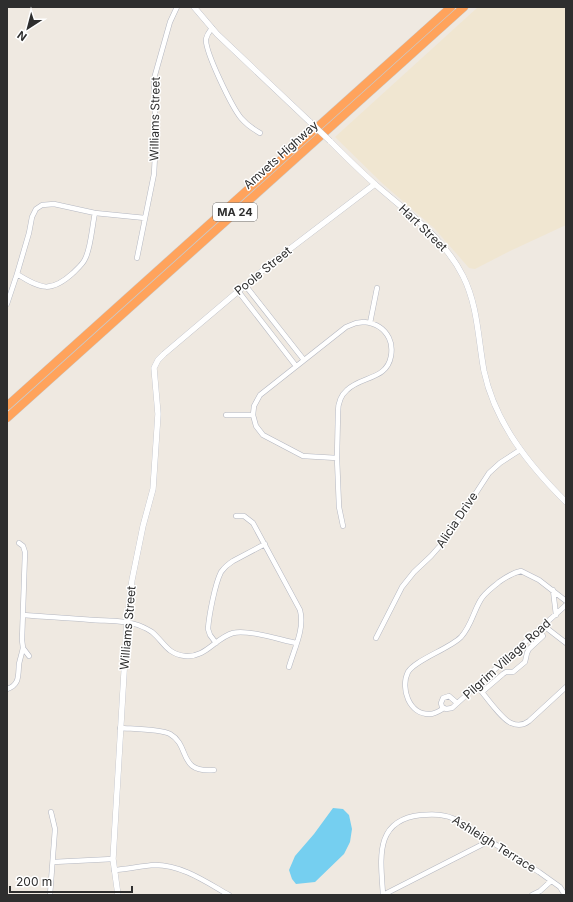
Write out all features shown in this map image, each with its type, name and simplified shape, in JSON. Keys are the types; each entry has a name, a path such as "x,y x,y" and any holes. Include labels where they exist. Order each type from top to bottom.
{"highway":[{"name":"Amvets Highway","path":"7,406 451,7"},
{"name":"Amvets Highway","path":"7,418 464,7"}],"street":[{"name":"Williams Street","path":"137,258 153,182 156,144 155,74 170,22 177,7"},
{"name":"Hart Street","path":"194,7 212,28 375,184 432,234 448,252 459,268 471,297 483,366 490,392 503,423 520,450 538,473 566,502"},
{"path":"212,28 207,34 207,47 227,95 241,118 260,133"},
{"name":"Poole Street","path":"156,363 164,354 274,261 375,184"},
{"path":"7,304 29,234 32,217 38,207 46,204 54,204 95,213 145,218"},
{"path":"17,274 29,281 44,286 55,286 65,280 86,258 95,213"},
{"path":"245,285 304,360"},
{"path":"370,323 377,288"},
{"path":"238,291 296,366"},
{"path":"337,458 307,457 297,454 261,433 256,426 253,415 255,403 260,395 348,326 359,322 370,323 380,327 388,336 392,347 391,358 382,372 352,386 340,397 338,412 337,458 339,502 343,526"},
{"name":"Williams Street","path":"118,895 113,859 127,622 132,580 154,481 158,414 154,375 156,363"},
{"path":"226,415 253,415"},
{"name":"Alicia Drive","path":"376,638 402,587 414,572 446,539 486,477 496,466 520,450"},
{"path":"236,516 244,516 251,520 300,610 302,623 289,666"},
{"path":"7,689 13,687 18,681 23,648 25,552 23,546 19,543"},
{"path":"216,643 210,635 208,629 217,583 221,573 233,561 265,544"},
{"name":"Pilgrim Village Road","path":"566,601 539,580 525,572 517,572 510,575 485,594 479,603 468,628 459,638 433,656 411,668 407,675 407,698 412,706 419,711 428,714 436,713 444,708 450,709 566,605"},
{"name":"Pilgrim Village Road","path":"553,590 556,615"},
{"path":"23,615 127,622 148,630 155,635 168,650 180,655 188,656 197,655 206,651 224,637 238,632 296,643"},
{"path":"544,626 566,643"},
{"path":"482,692 503,674 506,672 513,672 525,662 529,649 543,636 539,630"},
{"path":"23,648 29,656"},
{"path":"477,686 507,721 519,725 529,721 566,687"},
{"name":"Pilgrim Village Road","path":"444,708 441,701 445,697 451,697 457,703"},
{"path":"120,728 169,734 179,744 186,760 194,767 204,771 214,770"},
{"path":"50,895 55,828 51,812"},
{"name":"Ashleigh Terrace","path":"383,895 382,848 392,827 403,820 416,816 444,815 457,820 551,881 560,888 565,895"},
{"path":"383,895 489,841"},
{"path":"53,862 113,859"},
{"path":"114,870 154,865 170,867 184,871 229,895"},
{"path":"532,895 540,891 551,881"}],"shaded area":[{"path":"478,7 566,7 566,225 475,269 469,268 434,228 383,184 335,137"}],"water":[{"path":"333,808 343,809 349,815 352,829 350,842 344,854 315,882 296,884 292,879 289,870 295,856 314,834"}]}
